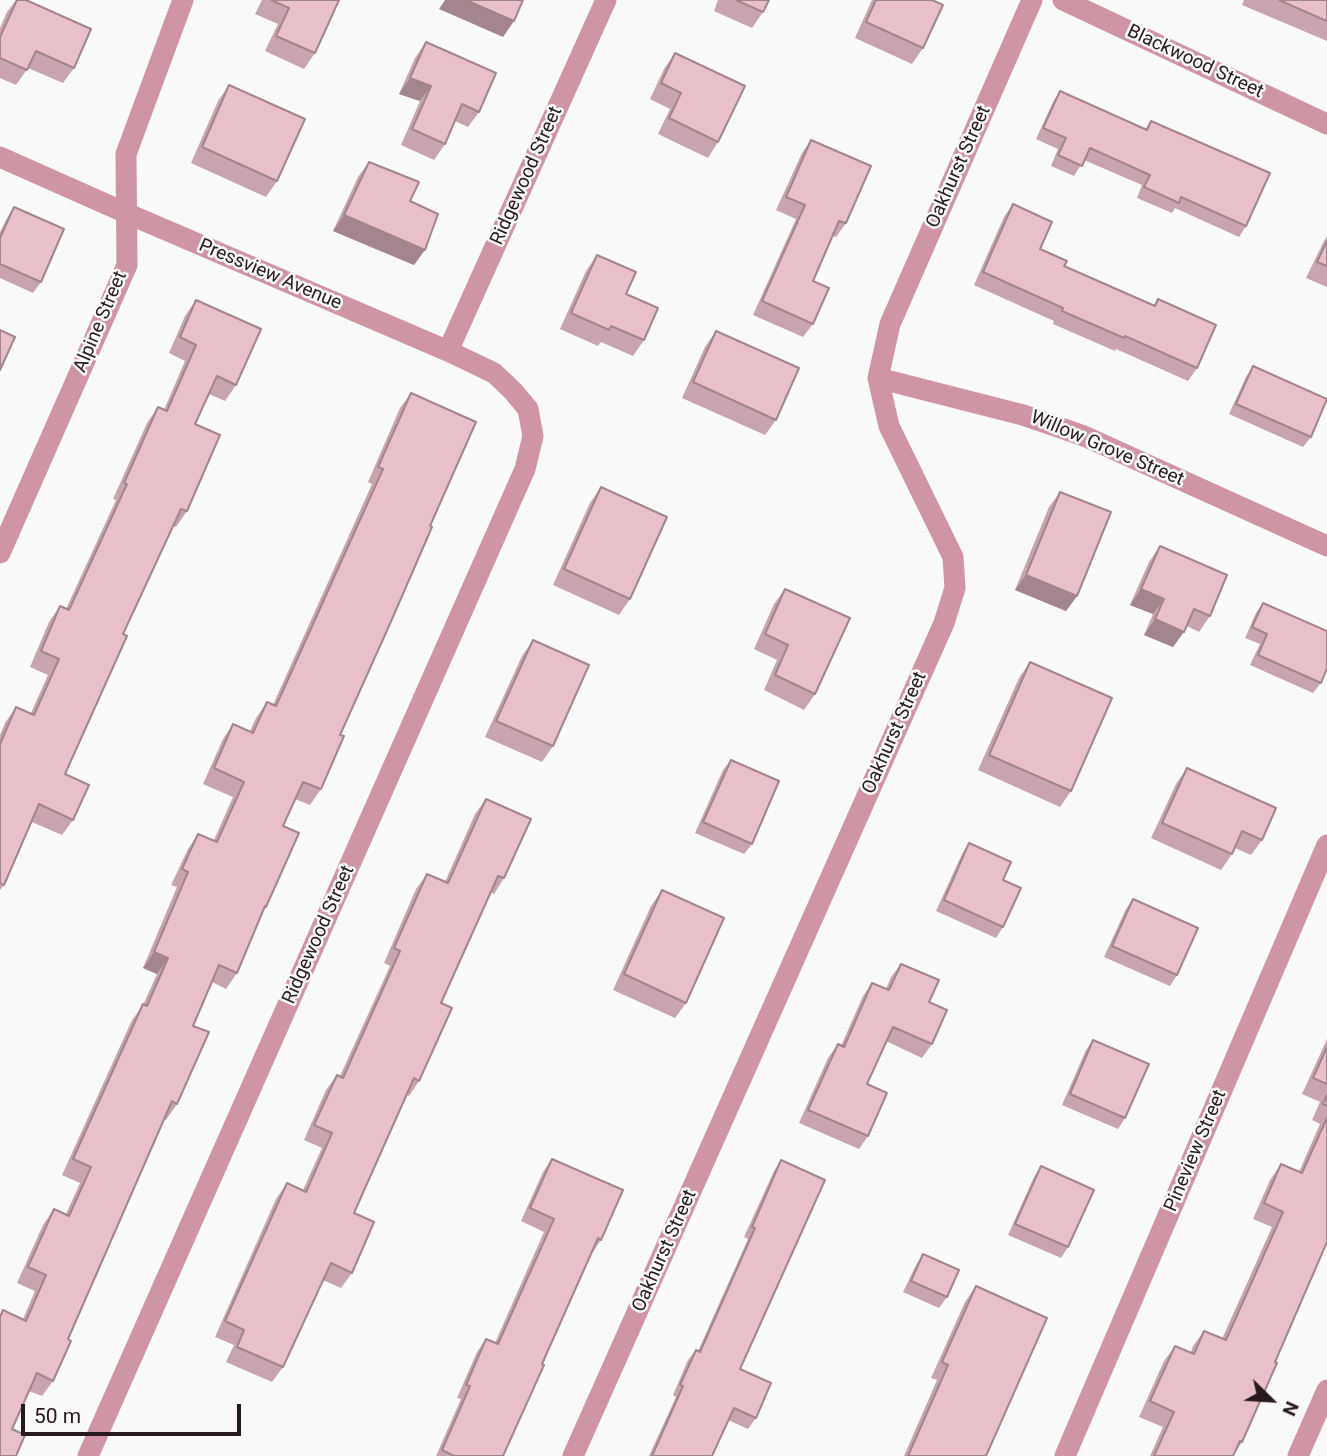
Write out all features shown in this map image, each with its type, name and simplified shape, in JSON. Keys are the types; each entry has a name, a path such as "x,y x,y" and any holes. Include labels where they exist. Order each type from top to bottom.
{"street":[{"name":"Alpine Street","path":"0,553 127,265 126,154 183,0"},
{"name":"Ridgewood Street","path":"448,351 606,0"},
{"name":"Oakhurst Street","path":"573,1456 944,623 955,588 953,557 889,426 878,378 890,324 1032,0"},
{"name":"Blackwood Street","path":"1063,0 1327,124"},
{"name":"Pressview Avenue","path":"0,157 494,373 528,410"},
{"name":"Willow Grove Street","path":"878,378 1023,415 1084,436 1327,546"},
{"name":"Ridgewood Street","path":"88,1456 525,470 533,436 528,410"},
{"name":"Pineview Street","path":"1065,1456 1327,845"},
{"path":"1298,1456 1327,1390"}],"building":[{"path":"17,0 26,0 91,29 74,68 36,51 27,70 0,58 0,37"},
{"path":"271,0 339,0 315,53 276,36 289,8"},
{"path":"466,0 523,0 514,21"},
{"path":"736,0 769,0 763,12"},
{"path":"876,0 932,0 943,5 923,48 866,22"},
{"path":"1279,0 1327,0 1327,21"},
{"path":"426,42 496,73 479,112 462,104 445,144 412,129 431,86 410,78"},
{"path":"675,53 745,86 718,142 669,118 681,93 661,83"},
{"path":"229,85 305,119 277,181 202,147"},
{"path":"1060,91 1147,130 1151,121 1270,173 1246,226 1181,197 1179,203 1144,187 1150,175 1090,148 1082,166 1058,155 1066,138 1043,128"},
{"path":"811,140 871,166 846,223 839,221 813,281 829,288 813,324 762,301 805,205 786,197"},
{"path":"369,162 419,182 410,201 438,214 425,250 344,215"},
{"path":"1013,204 1052,222 1040,249 1067,261 1064,266 1155,306 1158,299 1216,325 1197,368 1062,311 1063,308 983,272"},
{"path":"14,207 64,229 41,282 0,264 0,238"},
{"path":"1327,241 1327,266 1317,262"},
{"path":"597,255 636,272 626,294 658,308 644,340 611,326 609,330 571,313"},
{"path":"196,300 261,329 236,385 217,376 195,424 220,435 187,511 181,509 123,634 127,636 65,774 89,785 73,820 39,804 4,885 0,883 0,744 16,707 34,715 59,659 41,651 60,606 69,610 127,484 124,483 158,407 167,411 196,345 180,337"},
{"path":"0,330 15,337 0,370"},
{"path":"716,331 799,368 776,420 693,382"},
{"path":"1253,366 1327,399 1311,437 1236,404"},
{"path":"411,393 476,422 340,735 344,736 321,789 303,782 283,826 299,833 237,973 219,965 193,1026 209,1032 177,1104 172,1101 68,1339 71,1341 53,1381 37,1373 12,1429 25,1435 16,1456 0,1456 0,1317 3,1310 26,1321 46,1275 28,1267 54,1209 69,1216 91,1167 73,1159 143,1004 147,1006 168,958 154,952 188,872 182,869 198,834 217,842 244,782 214,768 233,724 253,733 267,702 276,706 383,469 378,467"},
{"path":"601,487 667,517 630,599 564,569"},
{"path":"1060,492 1111,512 1077,596 1026,575"},
{"path":"1160,546 1227,575 1210,616 1194,609 1184,632 1155,619 1164,599 1141,589"},
{"path":"785,589 850,618 815,694 775,675 788,645 765,634"},
{"path":"1263,603 1327,631 1327,668 1321,683 1258,655 1267,634 1252,627"},
{"path":"533,640 589,665 553,746 496,721"},
{"path":"1030,662 1112,698 1071,791 989,755"},
{"path":"731,760 779,781 752,844 703,822"},
{"path":"1187,768 1276,808 1262,840 1242,831 1232,854 1162,823"},
{"path":"486,799 531,819 504,878 498,876 441,1003 452,1008 419,1081 414,1078 354,1213 374,1222 352,1273 331,1263 283,1367 237,1347 244,1330 225,1321 287,1183 306,1192 332,1133 314,1125 337,1075 343,1078 400,951 394,948 427,874 448,883"},
{"path":"969,843 1011,862 1003,880 1021,888 1003,927 944,900"},
{"path":"662,890 724,918 686,1003 624,974"},
{"path":"1133,899 1198,928 1177,975 1112,946"},
{"path":"901,964 939,980 929,1002 947,1010 932,1044 893,1027 867,1084 887,1093 868,1136 808,1110 838,1044 844,1047 872,983 889,990"},
{"path":"1093,1040 1149,1064 1125,1118 1070,1094"},
{"path":"1327,1047 1327,1084 1313,1078"},
{"path":"1327,1118 1327,1242 1242,1442 1240,1441 1233,1456 1154,1456 1174,1412 1150,1401 1175,1346 1194,1354 1204,1331 1226,1340 1283,1212 1264,1203 1281,1164 1302,1173"},
{"path":"552,1159 623,1190 601,1240 598,1238 503,1456 454,1456 442,1450 470,1386 466,1385 486,1339 498,1344 554,1219 530,1208"},
{"path":"781,1160 825,1180 740,1369 771,1383 756,1418 734,1408 712,1456 652,1456 683,1386 680,1385 696,1350 700,1352 755,1228 752,1227"},
{"path":"1041,1166 1094,1190 1068,1247 1015,1224"},
{"path":"923,1254 959,1270 947,1297 911,1281"},
{"path":"976,1286 1047,1318 986,1456 908,1456 948,1365 942,1362"}]}
